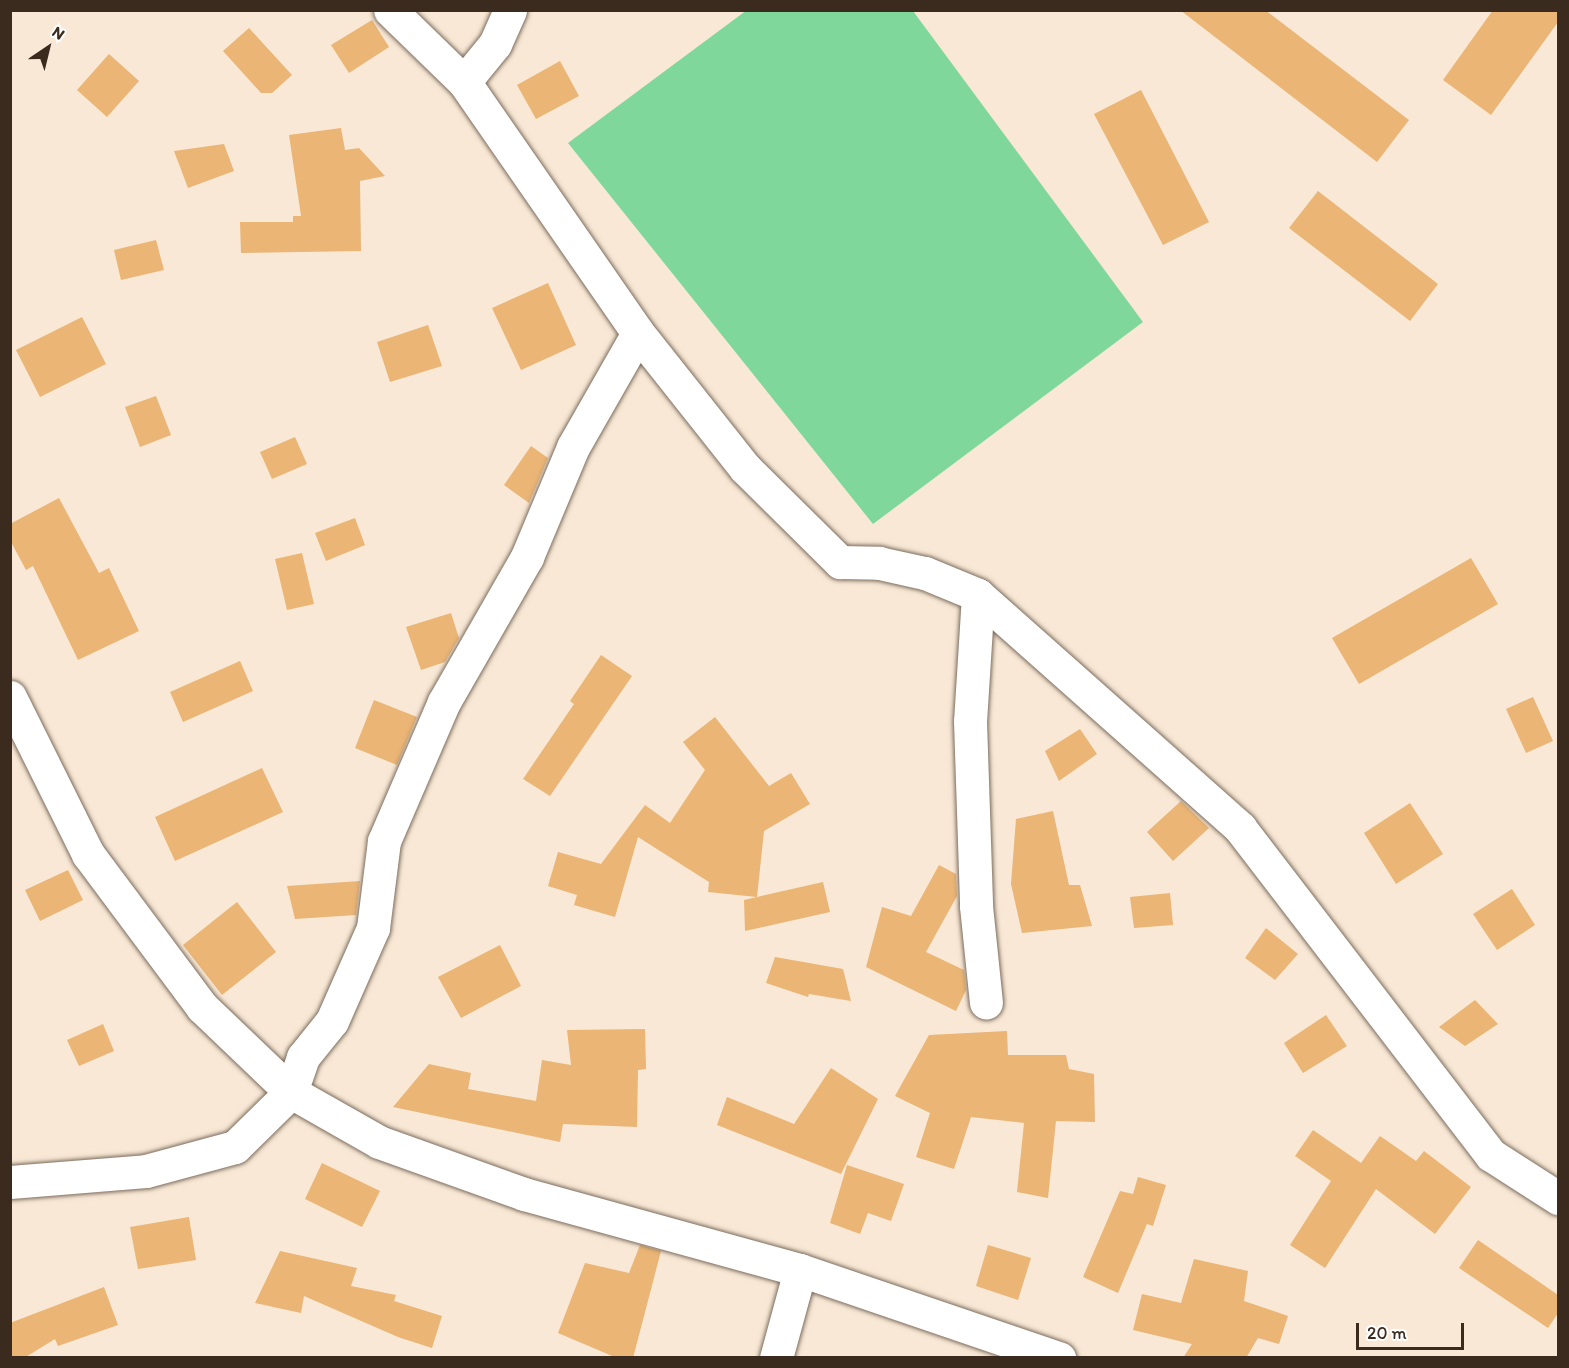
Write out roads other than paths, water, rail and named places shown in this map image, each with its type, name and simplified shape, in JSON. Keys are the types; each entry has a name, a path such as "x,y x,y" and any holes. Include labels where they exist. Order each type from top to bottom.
{"street":[{"path":"390,10 464,82 638,333 745,468 840,562 879,563 925,573 978,595 1240,828 1491,1155 1558,1198"},
{"path":"464,82 495,44 510,10"},
{"path":"10,1182 146,1171 235,1147 291,1092 303,1057 332,1021 373,928 384,841 444,702 527,557 573,447 638,333"},
{"path":"978,595 970,721 976,906 986,1002"},
{"path":"10,697 88,854 202,1007 291,1092 379,1142 524,1194 800,1270 1059,1358"},
{"path":"776,1358 800,1270"}]}
